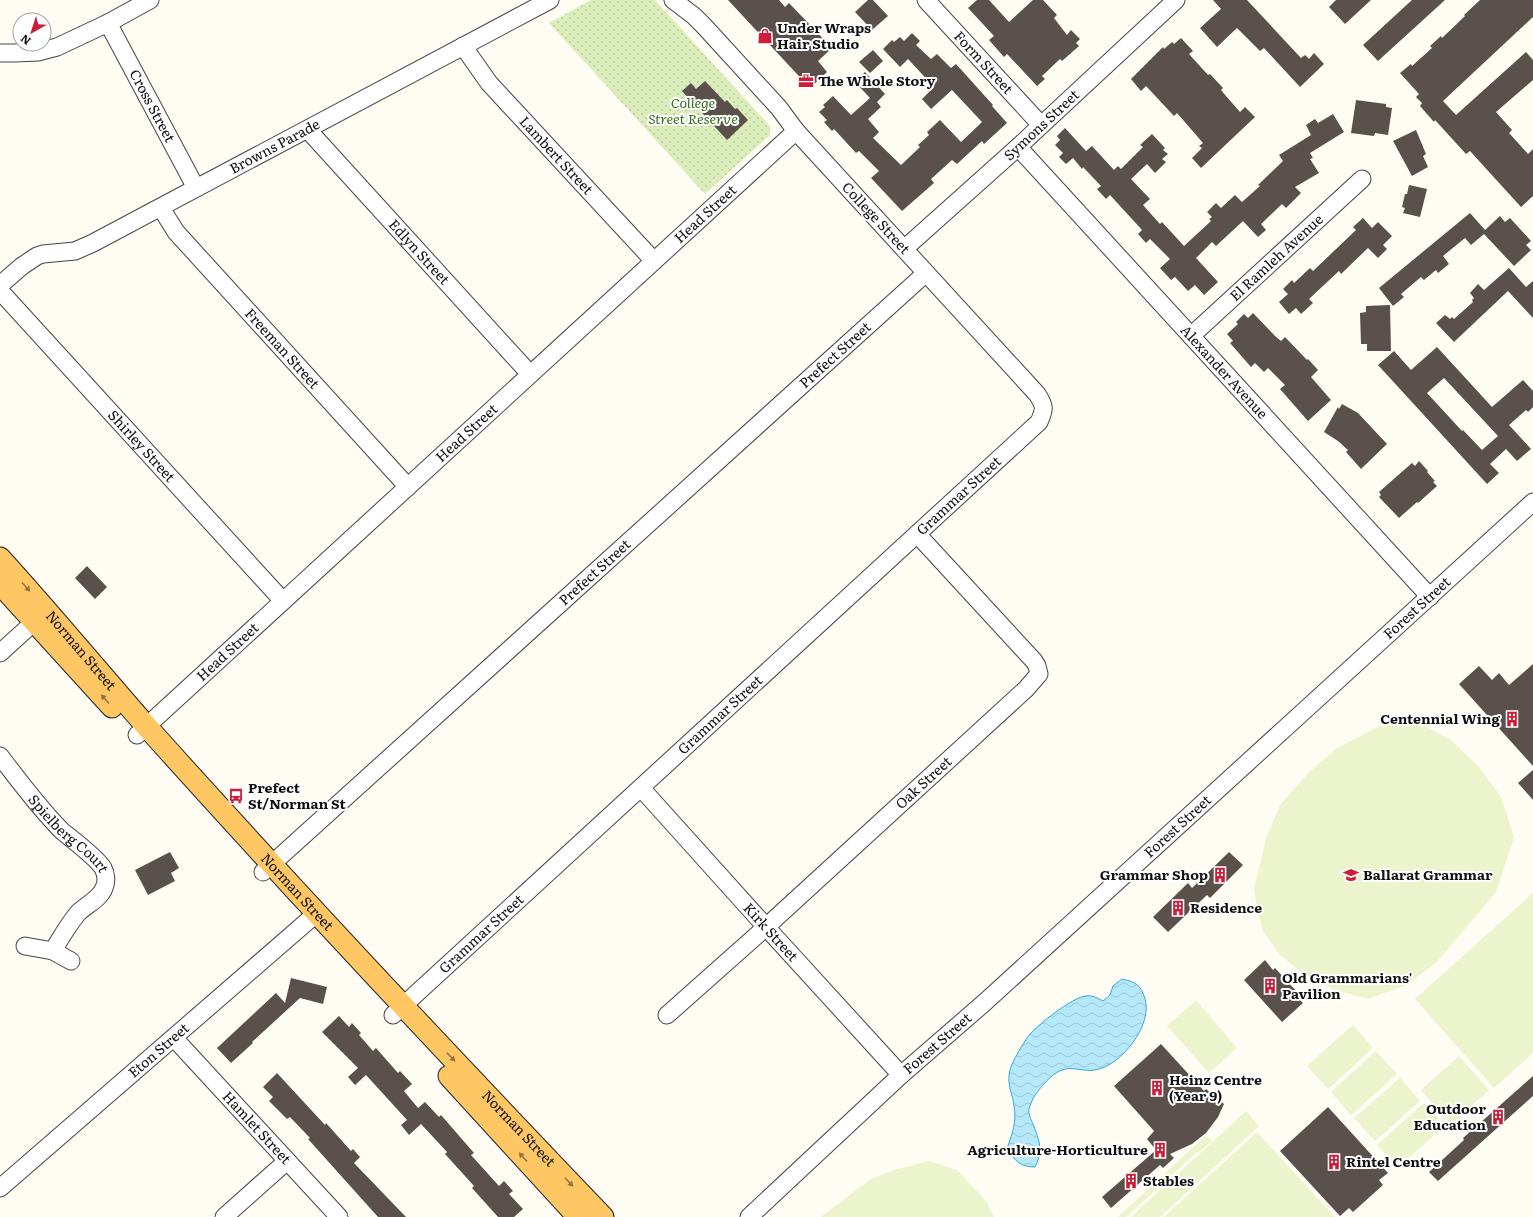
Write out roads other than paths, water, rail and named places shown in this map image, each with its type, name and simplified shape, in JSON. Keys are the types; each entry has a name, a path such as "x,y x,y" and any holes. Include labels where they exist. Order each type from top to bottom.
{"main road":[{"name":"Norman Street","path":"0,558 40,616 398,1011 578,1217"},
{"name":"Norman Street","path":"0,584 40,616"},
{"name":"Norman Street","path":"398,1011 603,1217"}],"street":[{"path":"0,53 15,54 48,50 68,43 150,0"},
{"name":"Browns Parade","path":"0,285 22,266 37,256 43,254 75,251 86,247 308,130 463,46 528,5 550,0"},
{"name":"College Street","path":"673,0 694,16 704,26 778,106 796,131 1037,394 1043,404 1044,412"},
{"name":"College Street","path":"685,0 704,26"},
{"name":"Form Street","path":"926,0 1041,125"},
{"name":"Symons Street","path":"904,249 1018,147 1176,0"},
{"name":"Cross Street","path":"108,23 196,188"},
{"name":"Lambert Street","path":"463,46 489,83 654,261"},
{"name":"Edlyn Street","path":"308,130 530,374"},
{"name":"Head Street","path":"142,730 796,131"},
{"name":"Alexander Avenue","path":"1018,147 1430,597"},
{"name":"El Ramleh Avenue","path":"1191,336 1362,179"},
{"name":"Freeman Street","path":"161,208 176,232 408,487"},
{"name":"Prefect Street","path":"268,868 926,273"},
{"name":"Shirley Street","path":"0,291 283,601"},
{"name":"Grammar Street","path":"398,1011 1039,422 1044,412"},
{"name":"Forest Street","path":"749,1216 901,1075 984,1003 1533,502"},
{"name":"Oak Street","path":"667,1015 766,927 1035,680 1044,674 1034,661 917,534"},
{"path":"0,653 40,616"},
{"name":"Spielberg Court","path":"0,756 45,813 98,862 104,871 106,882 103,892 74,918 53,951"},
{"name":"Kirk Street","path":"641,788 901,1075"},
{"name":"Eton Street","path":"0,1188 312,917"},
{"path":"25,946 53,951 71,961"},
{"name":"Hamlet Street","path":"174,1038 339,1217"},
{"path":"224,1217 287,1161"}],"water":[{"path":"1122,979 1131,981 1142,990 1146,1009 1140,1032 1124,1053 1105,1067 1095,1070 1066,1069 1050,1077 1034,1096 1029,1111 1040,1145 1038,1161 1035,1167 1025,1166 1015,1160 1007,1148 1012,1133 1015,1112 1009,1080 1011,1067 1016,1057 1031,1033 1064,1006 1080,997 1086,996 1095,997 1103,1001 1110,995 1113,986"}],"place":[{"name":"Under Wraps Hair Studio","path":"765,36"},
{"name":"The Whole Story","path":"806,81"},
{"name":"Centennial Wing","path":"1512,719"},
{"name":"Prefect St/Norman St","path":"236,796"},
{"name":"Grammar Shop","path":"1220,875"},
{"name":"Ballarat Grammar","path":"1351,875"},
{"name":"Residence","path":"1178,908"},
{"name":"Old Grammarians' Pavilion","path":"1270,986"},
{"name":"Heinz Centre (Year 9)","path":"1157,1088"},
{"name":"Outdoor Education","path":"1498,1117"},
{"name":"Agriculture-Horticulture","path":"1160,1150"},
{"name":"Rintel Centre","path":"1334,1162"},
{"name":"Stables","path":"1131,1181"}],"park label":[{"name":"College Street Reserve","path":"693,112"}]}
